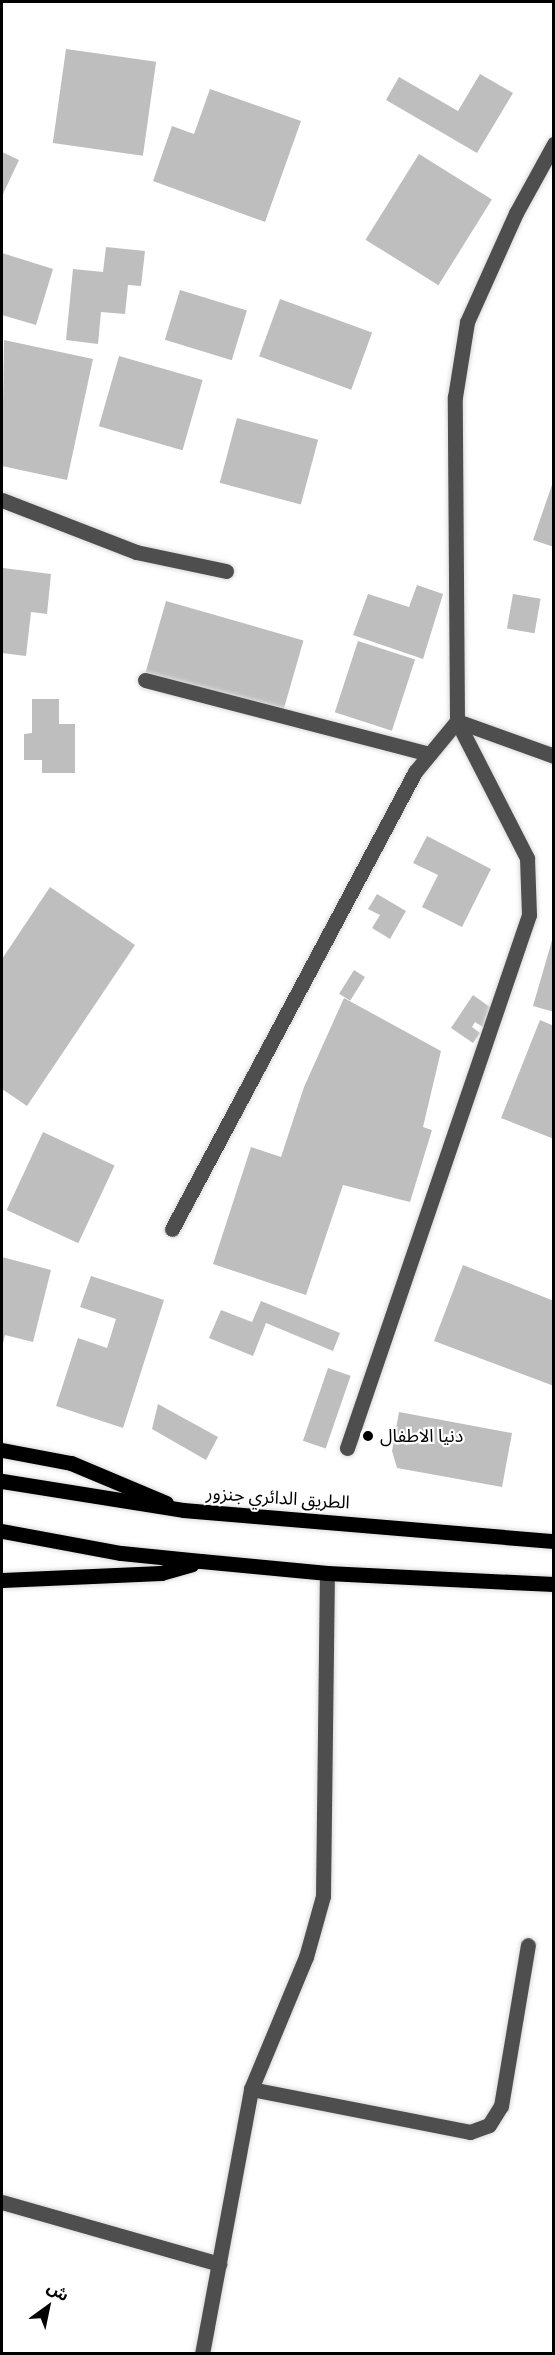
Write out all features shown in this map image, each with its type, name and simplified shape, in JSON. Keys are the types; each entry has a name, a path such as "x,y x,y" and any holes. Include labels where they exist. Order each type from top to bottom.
{"main road":[{"path":"2,1450 71,1463 104,1474 183,1510"},
{"name":"الطريق الدائري جنزور","path":"2,1482 183,1510 554,1541"},
{"path":"2,1531 121,1553 201,1562 327,1572 554,1584"},
{"path":"2,1580 161,1573 201,1562"}],"street":[{"path":"347,1448 529,915 528,858 457,721 454,398 467,322 516,213 554,144"},
{"path":"2,500 136,552 226,572"},
{"path":"145,680 430,754"},
{"path":"172,1229 415,772 457,721"},
{"path":"457,721 554,756"},
{"path":"202,2354 251,2090 306,1957 323,1896 327,1572"},
{"path":"251,2090 471,2132 489,2125 501,2106 528,1945"},
{"path":"2,2202 219,2264"}],"building":[{"path":"66,49 156,62 143,156 53,143"},
{"path":"480,74 513,93 477,153 386,100 399,77 458,111"},
{"path":"210,89 301,121 265,222 153,181 172,126 194,134"},
{"path":"2,152 19,160 2,196"},
{"path":"419,154 492,200 438,285 365,240"},
{"path":"106,247 145,251 141,286 128,285 125,314 101,312 98,344 66,340 73,269 103,272"},
{"path":"2,253 53,269 36,325 2,315"},
{"path":"180,290 247,310 232,360 165,340"},
{"path":"280,299 372,333 351,390 259,356"},
{"path":"4,340 93,359 67,480 2,466"},
{"path":"119,356 203,380 183,450 99,426"},
{"path":"237,418 318,440 301,504 220,483"},
{"path":"554,482 554,547 533,540"},
{"path":"3,568 51,574 47,614 31,612 26,656 2,653"},
{"path":"417,585 443,594 423,659 353,635 368,594 409,607"},
{"path":"513,594 541,599 534,633 507,628"},
{"path":"166,601 303,640 283,712 146,672"},
{"path":"358,641 415,660 392,731 335,712"},
{"path":"32,699 59,699 59,724 75,724 75,773 42,773 42,760 24,760 24,734 32,733"},
{"path":"427,836 491,869 462,927 422,907 438,875 413,863"},
{"path":"50,887 135,945 27,1106 2,1089 2,959"},
{"path":"377,894 406,911 390,939 372,928 380,915 368,909"},
{"path":"554,937 554,1012 533,1006"},
{"path":"354,970 365,977 350,1001 339,994"},
{"path":"473,995 494,1010 483,1027 475,1022 472,1027 480,1033 473,1043 451,1028"},
{"path":"344,998 441,1051 423,1127 432,1130 410,1202 343,1185 306,1295 213,1264 251,1147 281,1157 304,1087"},
{"path":"540,1020 554,1026 554,1139 501,1118"},
{"path":"43,1132 115,1165 78,1243 7,1210"},
{"path":"2,1257 51,1270 33,1342 5,1335 2,1348"},
{"path":"463,1265 554,1301 554,1386 434,1341"},
{"path":"91,1276 164,1300 123,1428 56,1406 78,1338 107,1348 116,1319 80,1307"},
{"path":"261,1301 340,1333 333,1351 266,1323 253,1356 209,1338 221,1310 252,1322"},
{"path":"328,1368 351,1376 326,1449 303,1441"},
{"path":"158,1404 218,1437 206,1460 152,1429"},
{"path":"399,1412 512,1433 502,1487 397,1468 392,1451"}],"place":[{"name":"دنيا الاطفال","path":"368,1436"}]}
